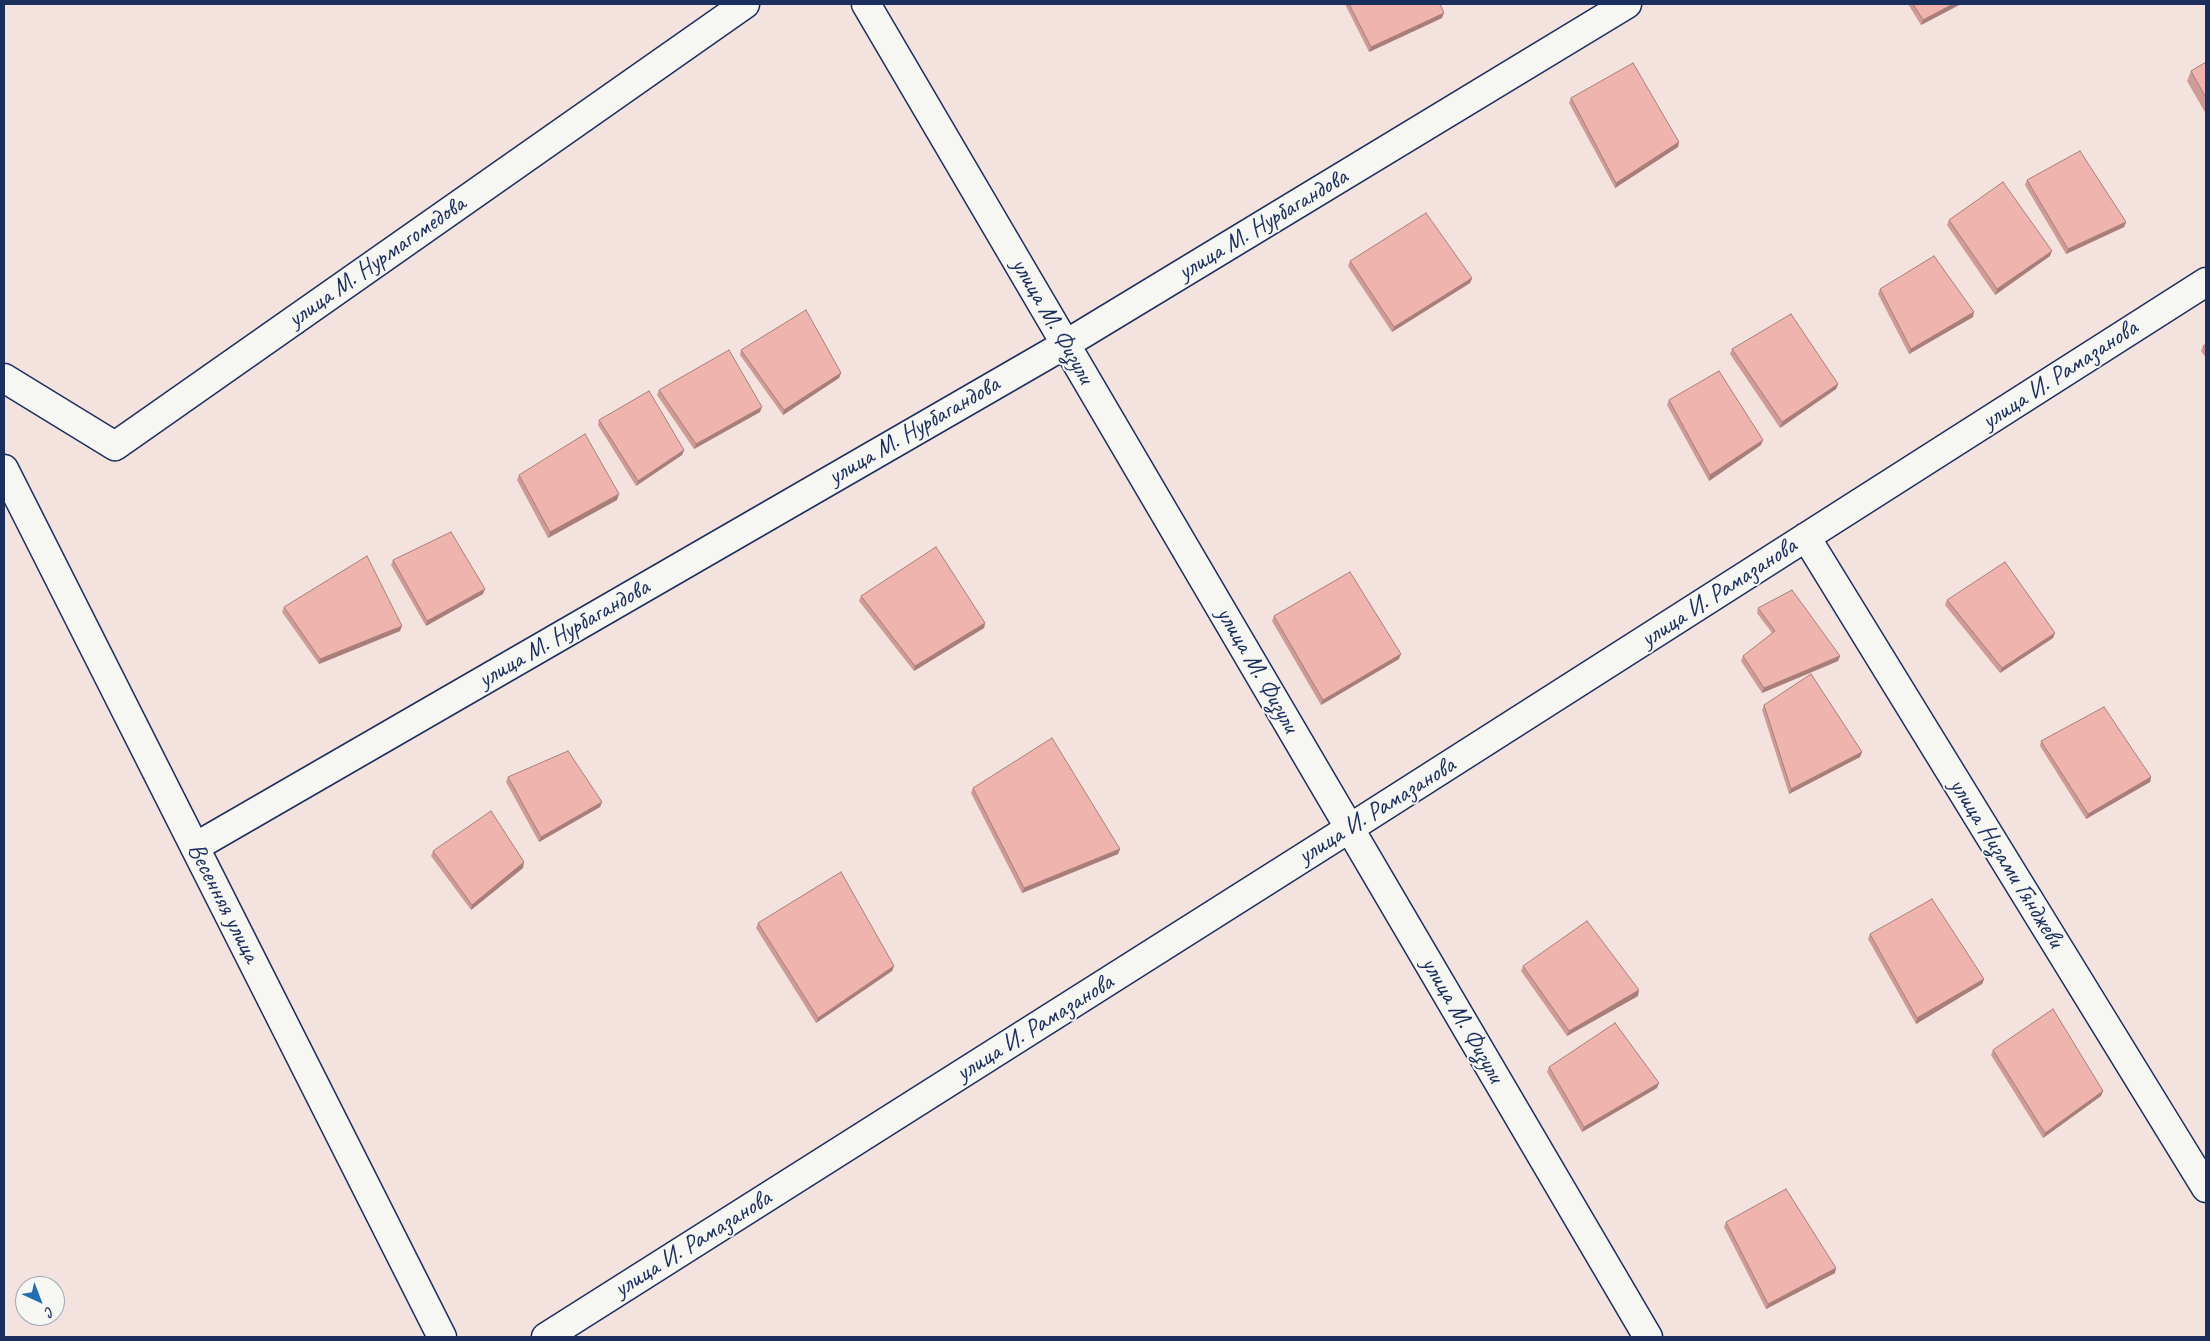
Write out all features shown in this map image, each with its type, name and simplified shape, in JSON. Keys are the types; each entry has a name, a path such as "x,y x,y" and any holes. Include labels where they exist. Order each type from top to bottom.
{"street":[{"name":"улица М. Нурмагомедова","path":"4,378 115,446 745,4"},
{"name":"улица М. Физули","path":"866,4 1648,1337"},
{"name":"улица М. Нурбагандова","path":"195,847 1066,344 1627,4"},
{"name":"улица И. Рамазанова","path":"546,1337 1350,828 2206,282"},
{"name":"Весенняя улица","path":"4,469 442,1337"},
{"name":"улица Низами Гянджеви","path":"1806,537 2206,1188"}],"building":[{"path":"1349,4 1440,4 1444,13 1371,47"},
{"path":"1913,4 1953,4 1923,20"},
{"path":"2206,62 2206,98 2191,71"},
{"path":"1633,63 1679,142 1616,183 1571,98"},
{"path":"2080,151 2126,222 2068,249 2027,180"},
{"path":"2003,182 2052,251 1997,289 1949,220"},
{"path":"1426,213 1472,278 1394,327 1350,261"},
{"path":"1934,256 1974,312 1911,349 1880,289"},
{"path":"806,310 841,373 784,410 741,350"},
{"path":"1791,314 1838,384 1782,422 1732,349"},
{"path":"729,350 762,407 696,444 659,390"},
{"path":"1719,371 1763,440 1710,475 1669,400"},
{"path":"649,391 684,450 638,481 599,420"},
{"path":"585,434 619,494 550,532 519,475"},
{"path":"451,532 485,589 427,621 393,560"},
{"path":"936,547 985,623 915,666 861,596"},
{"path":"367,556 402,626 320,659 284,607"},
{"path":"2005,562 2055,633 2002,668 1947,600"},
{"path":"1350,572 1401,654 1323,700 1274,616"},
{"path":"1792,590 1840,656 1764,688 1743,656 1775,631 1758,608"},
{"path":"1811,674 1862,752 1791,789 1764,705"},
{"path":"2104,707 2151,777 2088,814 2041,741"},
{"path":"1052,738 1120,849 1024,888 973,788"},
{"path":"568,751 602,802 541,837 508,777"},
{"path":"491,811 524,862 472,905 433,851"},
{"path":"841,872 894,966 818,1018 758,923"},
{"path":"1932,899 1984,979 1917,1018 1870,934"},
{"path":"1587,921 1639,990 1569,1031 1523,966"},
{"path":"2053,1009 2103,1091 2045,1133 1993,1050"},
{"path":"1615,1023 1659,1083 1584,1127 1549,1067"},
{"path":"1786,1189 1836,1268 1768,1304 1726,1222"}]}
